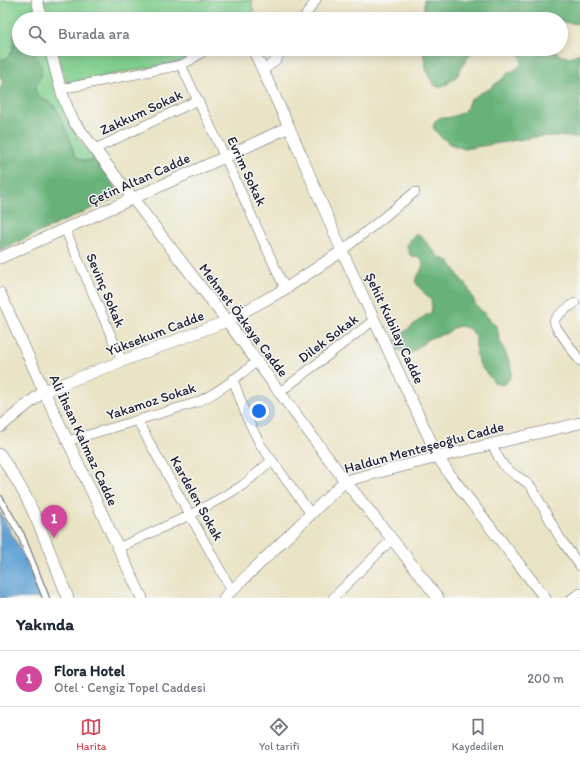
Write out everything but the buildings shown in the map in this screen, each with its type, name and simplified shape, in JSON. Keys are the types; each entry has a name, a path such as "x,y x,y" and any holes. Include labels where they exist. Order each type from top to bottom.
{"street":[{"path":"37,0 40,12"},
{"path":"308,12 316,0"},
{"name":"Mehmet Özkaya Cadde","path":"52,56 66,106 74,122 227,321 345,481 438,598"},
{"path":"61,89 181,65 196,56"},
{"name":"Şehit Kubilay Cadde","path":"256,56 289,126 342,251 438,457 450,475 545,598"},
{"path":"263,71 278,56"},
{"name":"Evrim Sokak","path":"181,65 285,289"},
{"name":"Zakkum Sokak","path":"95,149 198,100"},
{"name":"Çetin Altan Cadde","path":"0,258 225,157 289,126"},
{"path":"342,251 415,192"},
{"name":"Sevinç Sokak","path":"65,229 122,361"},
{"name":"Yüksekum Cadde","path":"0,427 44,391 227,321 285,289 342,251"},
{"name":"Ali İhsan Kalmaz Cadde","path":"0,293 44,391 142,598"},
{"path":"575,303 556,317 554,322 580,361"},
{"name":"Dilek Sokak","path":"280,392 374,320"},
{"name":"Yakamoz Sokak","path":"68,441 195,403 209,396 233,380 256,362"},
{"path":"233,380 247,418 260,444 311,514"},
{"name":"Kardelen Sokak","path":"137,420 190,514 228,594"},
{"name":"Haldun Menteşeoğlu Cadde","path":"228,594 345,481 580,423"},
{"path":"492,444 505,468 515,476 522,478 532,488 560,538 580,566"},
{"path":"0,454 30,505 68,598"},
{"path":"118,548 209,505 235,490 271,461"},
{"path":"0,499 21,535 46,598"},
{"path":"333,598 392,539"},
{"path":"572,598 580,593"}],"green space":[{"path":"32,0 35,12 12,12 12,50 9,56 0,61 0,1"},
{"path":"41,0 252,0 254,12 45,12"},
{"path":"424,0 580,0 580,24 568,23 568,12 424,12"},
{"path":"12,51 12,56 35,56 42,68 41,76 35,89 36,93 45,101 51,103 59,114 77,158 84,161 95,160 121,195 0,250 0,89 3,82 0,76 0,61 11,54"},
{"path":"580,53 580,137 541,136 464,149 450,144 433,128 435,121 441,117 446,118 462,113 467,108 469,101 489,89 522,63 520,56 570,57"},
{"path":"34,56 47,56 69,121 78,138 95,160 83,161 77,158 63,123 54,106 50,102 40,98 36,93 35,86 41,76"},
{"path":"58,56 190,56 179,62 67,83"},
{"path":"424,56 469,56 457,76 447,84 438,87 431,80 426,67"},
{"path":"415,235 420,235 439,257 449,261 460,278 466,284 476,305 497,327 499,338 512,372 506,383 501,385 495,383 481,367 476,355 476,337 471,330 465,327 459,326 453,328 449,332 430,338 411,353 405,353 398,350 395,346 394,342 403,333 426,315 431,313 431,300 415,281 423,266 422,260 420,257 411,256 407,246 409,240"}],"water":[{"path":"0,512 23,555 41,598 0,598"}],"place":[{"name":"Flora Hotel","path":"54,538"}]}
